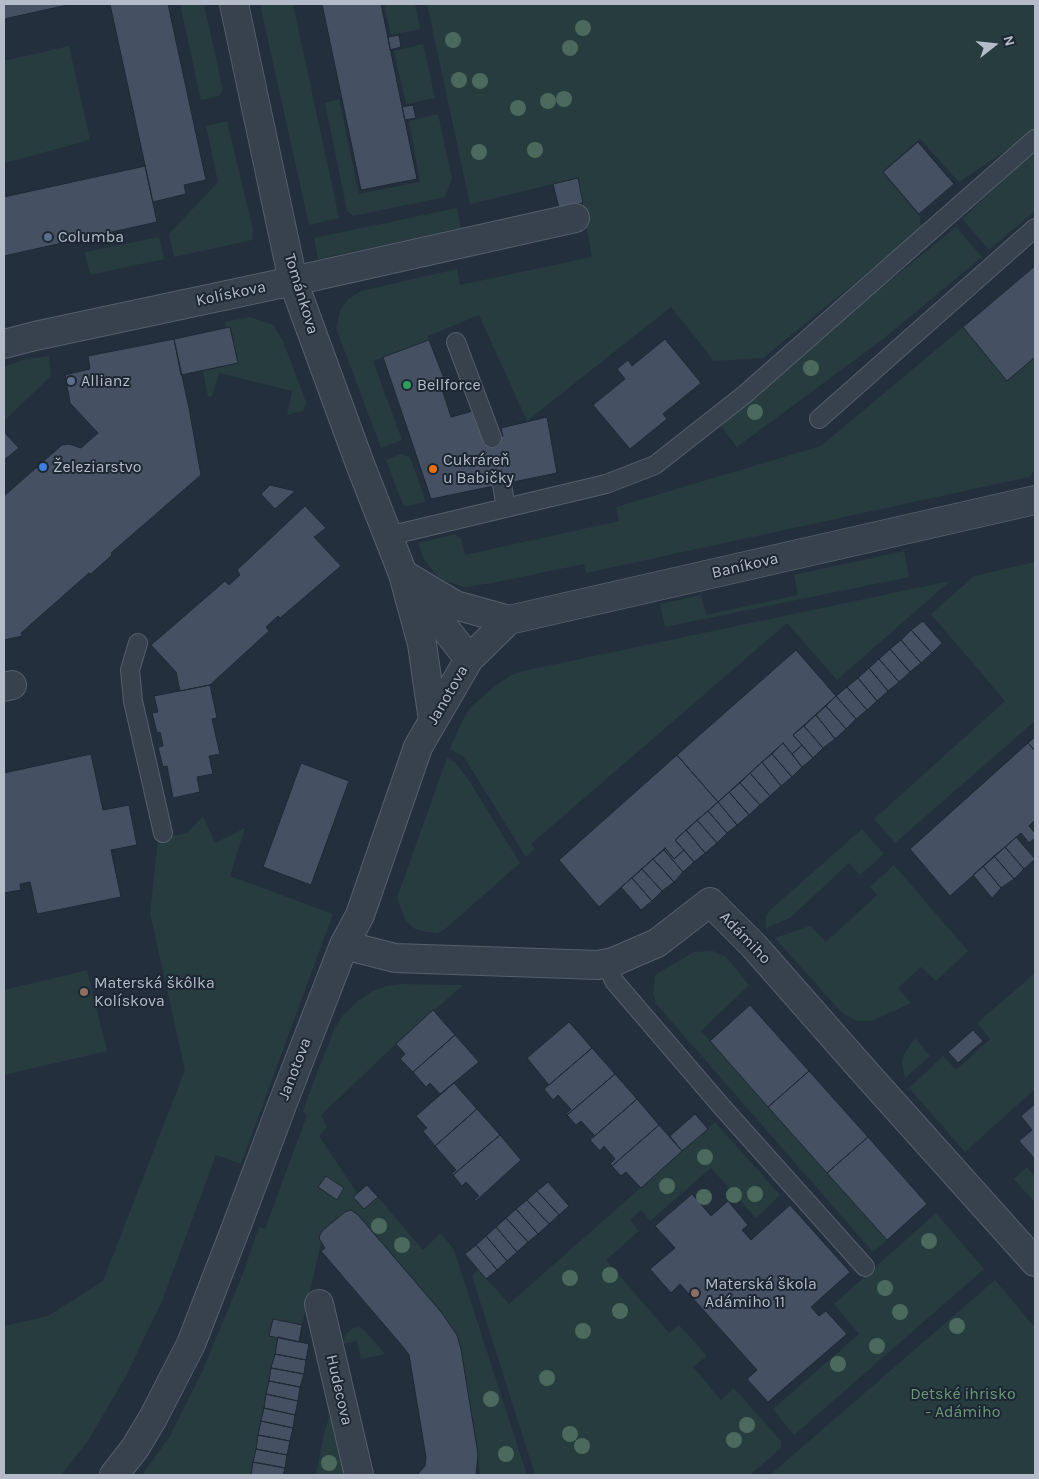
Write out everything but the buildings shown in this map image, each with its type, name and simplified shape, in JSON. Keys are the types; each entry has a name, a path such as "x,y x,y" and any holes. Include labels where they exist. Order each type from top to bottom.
{"street":[{"name":"Tománkova","path":"234,4 293,281 403,574 422,644 433,720"},
{"name":"Kolískova","path":"4,344 575,218"},
{"name":"Baníkova","path":"509,620 1035,500"},
{"name":"Tománkova","path":"403,574 469,659"},
{"path":"403,574 455,605 509,620"},
{"path":"422,644 441,658 469,659 509,620"},
{"name":"Janotova","path":"114,1475 149,1425 191,1344 344,945 360,915 418,747 469,659"},
{"name":"Adámiho","path":"344,945 395,958 598,965 613,962 657,942 710,902 754,946 1035,1262"},
{"name":"Hudecova","path":"319,1304 359,1475"}],"lane":[{"path":"388,536 606,484 655,465 744,395 1035,139"},
{"path":"818,419 1035,228"},
{"path":"456,342 492,438"},
{"path":"502,484 506,508"},
{"path":"138,643 130,670 133,701 163,834"},
{"path":"607,963 614,981 722,1107 864,1267"}],"green space":[{"path":"180,4 204,4 223,90 219,96 201,100"},
{"path":"260,4 293,4 339,218 309,225"},
{"path":"384,4 415,4 420,29 391,35"},
{"path":"427,4 1035,4 1035,131 959,182 920,139 882,172 920,217 921,229 763,358 714,361 671,307 527,421 479,315 428,336 429,340 373,361 402,440 381,448 336,328 340,311 348,299 361,291 457,269 460,285 592,257 578,178 470,204"},
{"path":"423,44 435,98 406,104 394,51"},
{"path":"69,46 90,140 4,163 4,61"},
{"path":"339,99 359,194 420,182 409,121 438,114 452,179 445,197 353,216 347,211 325,103"},
{"path":"227,121 253,230 252,240 174,257 169,234 218,182 206,126"},
{"path":"1035,150 1035,211 989,250 962,219"},
{"path":"457,208 461,228 318,259 314,238"},
{"path":"956,227 982,257 883,339 737,447 717,421"},
{"path":"159,237 164,259 90,275 85,252"},
{"path":"250,317 273,325 283,341 306,402 303,411 287,415 292,391 219,373 212,396 208,397 203,371 238,363 231,328 226,328 225,322"},
{"path":"963,327 1007,381 1035,357 1035,470 1029,477 586,573 584,564 465,587 445,581 436,575 424,559 418,543 455,534 461,539 465,555 619,521 616,507 821,446"},
{"path":"49,356 51,376 4,421 4,367 26,359"},
{"path":"400,454 410,457 426,502 407,506 403,505 386,460"},
{"path":"904,551 909,577 665,627 660,604 701,595 706,615 798,595 794,575"},
{"path":"1035,562 1035,721 895,843 874,819 1005,701 931,614 974,576"},
{"path":"950,581 837,680 787,623 531,844 535,849 526,857 464,757 450,749 470,708 496,685 512,675 523,671"},
{"path":"447,758 455,762 468,779 520,863 444,930 437,933 415,929 406,921 397,898"},
{"path":"203,816 215,843 245,828 230,876 333,914 241,1164 216,1155 162,1301 126,1376 88,1441 61,1475 4,1475 4,1326 48,1316 103,1281 185,1070 150,913 158,839 187,833"},
{"path":"862,829 884,854 860,875 849,863 790,918 766,928 766,916 769,911"},
{"path":"894,865 968,951 936,981 921,967 898,988 911,1003 872,1021 857,1021 842,1013 775,938 810,926 826,942 877,895 870,887"},
{"path":"713,951 726,957 749,985 701,1031 887,1240 873,1252 657,1005 653,994 655,975 694,952"},
{"path":"87,970 107,1051 4,1075 4,990"},
{"path":"1035,973 1035,1089 965,1152 909,1088 943,1056 956,1070 990,1039 977,1023"},
{"path":"402,984 463,985 396,1044 321,1115 327,1127 319,1136 357,1193 353,1197 363,1209 378,1197 423,1250 441,1233 454,1250 527,1475 480,1475 461,1349 457,1335 441,1312 358,1215 351,1210 345,1212 319,1237 321,1243 302,1325 273,1320 269,1336 278,1337 251,1475 142,1475 170,1436 201,1374 242,1276 259,1227 265,1229 307,1115 303,1112 308,1096 334,1030 343,1015 358,1001 373,991 386,986"},
{"path":"915,1038 930,1056 905,1078 902,1063 905,1052"},
{"path":"715,1122 780,1195 756,1218 711,1168 650,1221 641,1210 630,1220 639,1231 606,1260 669,1333 679,1325 707,1356 693,1367 721,1400 734,1388 782,1442 781,1448 750,1475 535,1475 472,1276 478,1269 509,1304"},
{"path":"1027,1167 1035,1177 1035,1203 1014,1179"},
{"path":"936,1213 984,1269 794,1435 773,1409 859,1334 834,1304"},
{"name":"Detské ihrisko - Adámiho","path":"995,1280 1035,1328 1035,1475 770,1475"},
{"path":"359,1327 365,1331 385,1354 361,1359 357,1341 342,1344 346,1334 353,1328"},
{"path":"329,1417 336,1417 349,1475 316,1475"}],"place":[{"name":"Columba","path":"48,237"},
{"name":"Allianz","path":"71,381"},
{"name":"Bellforce","path":"407,385"},
{"name":"Železiarstvo","path":"43,467"},
{"name":"Cukráreň u Babičky","path":"433,469"},
{"name":"Materská škôlka Kolískova","path":"84,992"},
{"name":"Materská škola Adámiho 11","path":"695,1293"}]}
